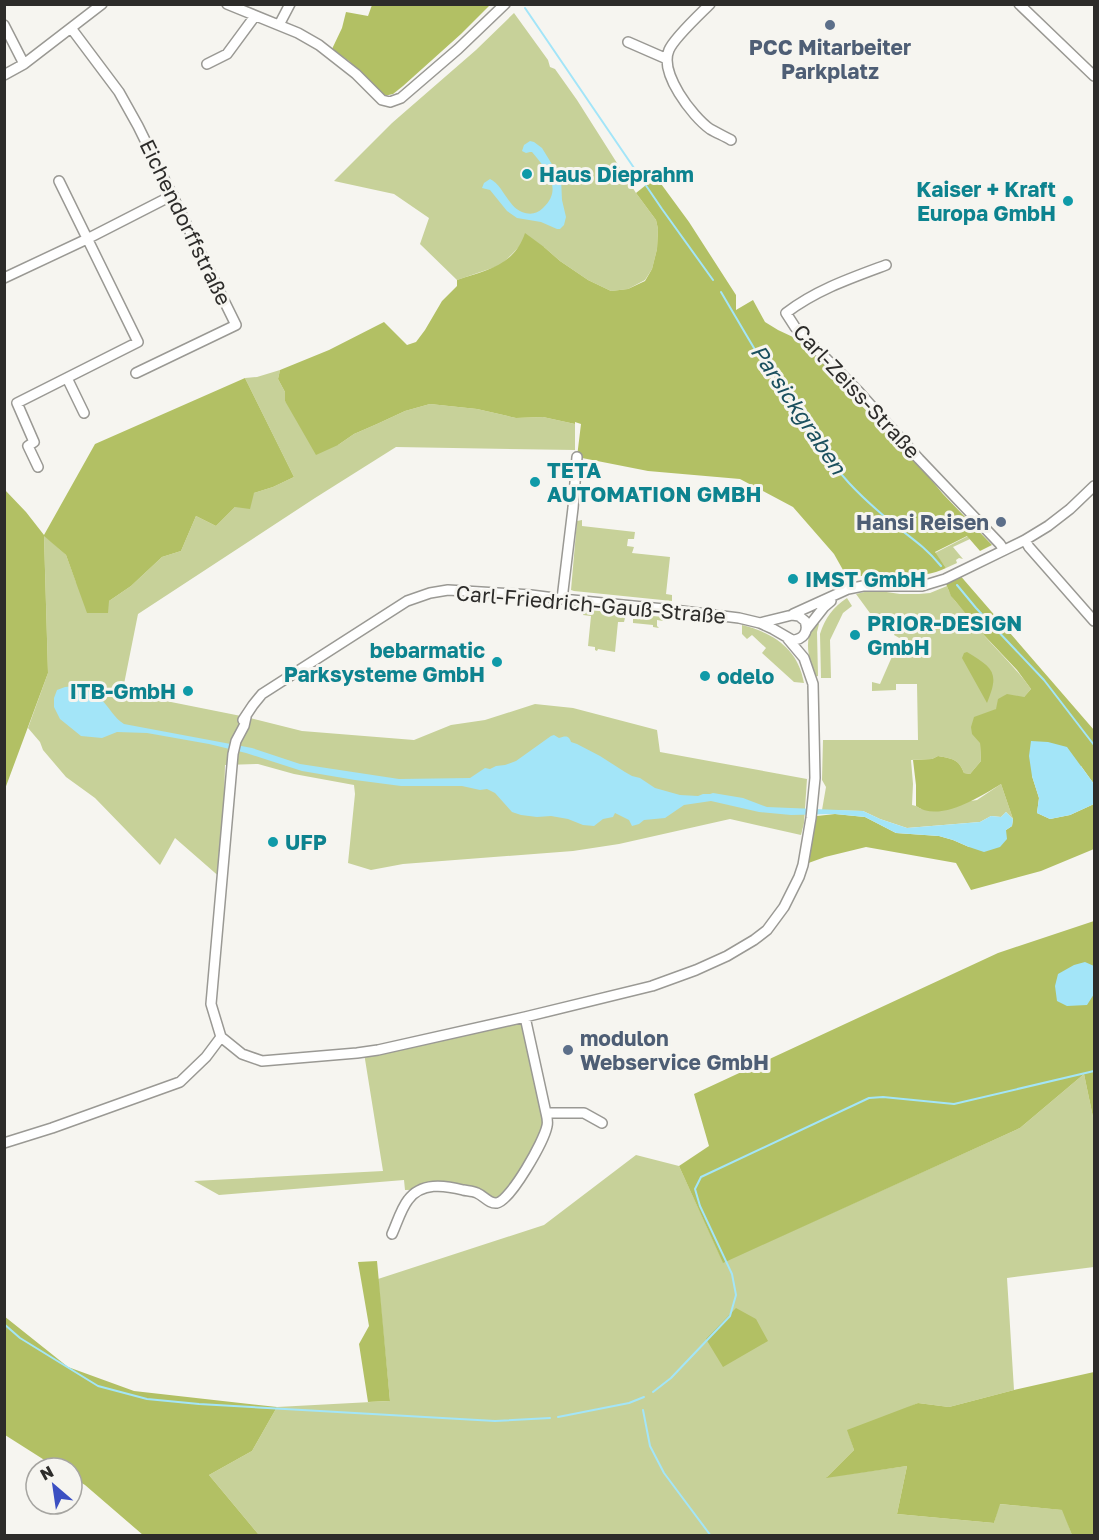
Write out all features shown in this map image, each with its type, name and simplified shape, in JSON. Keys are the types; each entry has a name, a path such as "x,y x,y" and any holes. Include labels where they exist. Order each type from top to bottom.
{"street":[{"path":"4,75 24,63 102,4"},
{"path":"227,4 298,33 319,45 356,74 382,100 390,102 401,98 458,49 505,4"},
{"path":"279,25 290,4"},
{"path":"710,4 675,41 669,50 667,66 673,84 696,115 710,129 731,140"},
{"path":"1018,4 1095,76"},
{"path":"207,64 227,54 255,16"},
{"path":"4,25 24,63"},
{"name":"Eichendorffstraße","path":"71,28 118,93 138,126 236,325 136,373"},
{"path":"628,42 667,58"},
{"path":"38,467 28,446 34,442 17,403 138,342 59,181"},
{"path":"4,278 173,195"},
{"name":"Carl-Zeiss-Straße","path":"886,265 839,282 800,302 786,313 795,327 866,400 1004,550"},
{"path":"67,378 84,413"},
{"path":"562,599 577,457"},
{"name":"Carl-Friedrich-Gauß-Straße","path":"760,623 790,616 843,592 863,586 922,586 945,579 1025,540 1048,526 1095,486"},
{"path":"1025,540 1095,621"},
{"name":"Carl-Friedrich-Gauß-Straße","path":"448,590 465,590 562,599 740,618 760,623 785,637 804,658 813,684 815,778 803,865 784,907 767,930 754,940 727,956 667,981 525,1017 378,1050 262,1061 242,1054 221,1037 211,1004 233,754 238,725 262,694 415,598 448,590"},
{"name":"Carl-Friedrich-Gauß-Straße","path":"804,658 806,631 824,607 843,592"},
{"path":"796,615 803,618 806,631 799,639 785,637 781,625 790,616 796,615"},
{"path":"392,1234 407,1200 418,1190 438,1185 478,1193 489,1202 496,1203 504,1200 523,1175 548,1126 525,1017"},
{"path":"4,1143 180,1082 206,1057 221,1037"},
{"path":"546,1113 584,1113 602,1123"}],"green space":[{"path":"372,4 490,5 403,86 393,94 384,96 349,61 332,49 342,28 346,12 368,16"},
{"path":"514,13 548,60 550,67 555,69 577,100 636,193 656,220 657,249 652,269 645,280 628,289 611,291 588,280 544,247 521,245 501,265 457,280 420,244 429,218 394,194 334,181 392,123 476,50"},
{"path":"656,177 689,222 736,295 736,310 753,300 765,322 810,345 851,395 914,459 943,494 992,545 980,551 967,536 935,552 946,568 929,574 850,577 834,554 793,507 740,479 648,471 577,457 581,424 543,417 516,418 477,409 430,404 405,411 354,434 338,445 316,455 285,401 285,392 278,379 280,370 329,350 384,322 407,345 416,342 442,301 457,286 457,280 506,260 514,253 525,233 588,280 611,291 628,289 645,281 652,269 657,249 658,229 656,220 636,193"},
{"path":"280,370 278,379 285,392 285,401 338,445 354,434 405,411 430,404 477,409 516,418 543,417 575,424 575,450 396,447 138,614 123,689 141,696 302,731 414,740 451,725 485,720 535,704 573,708 657,730 660,752 807,779 801,835 730,819 619,844 573,851 403,864 371,870 348,863 354,785 294,774 258,764 225,765 222,879 175,838 160,865 95,798 66,777 28,728 48,673 44,535 66,555 76,582 109,601 131,586 162,557 181,551 196,516 216,526 235,507 254,493 294,477 245,378"},
{"path":"245,378 294,477 254,493 250,509 235,507 216,526 196,516 181,551 162,557 131,586 109,601 108,613 87,613 66,555 44,536 48,673 5,789 5,490 44,535 95,444"},
{"path":"582,520 582,526 635,532 634,539 628,539 627,546 634,547 632,553 670,557 666,594 672,595 672,601 571,590 577,521"},
{"path":"968,536 970,539 953,547 963,559 959,558 956,560 957,563 946,568 935,553"},
{"path":"958,573 1094,730 1094,784 1081,766 1032,776 1039,798 1037,813 1050,819 1070,815 1094,804 1094,849 1041,871 971,890 956,863 866,847 803,865 817,816 835,814 865,817 896,833 939,836 969,847 1012,826 1013,819 1001,784 971,801 947,810 936,812 916,806 913,760 932,759 938,756 947,758 957,762 964,773 970,774 981,761 980,743 972,734 971,727 974,717 996,709 998,699 1007,694 1024,697 1031,689 951,596 944,579"},
{"path":"947,586 955,601 1031,689 1024,697 996,709 980,743 981,761 970,774 964,773 957,762 947,758 938,756 932,759 911,760 912,805 921,809 977,800 1001,784 1013,819 1006,812 1001,817 991,816 980,822 907,828 863,811 822,810 826,787 822,780 823,740 918,740 917,684 896,684 896,690 872,691 872,682 880,684 894,652 897,653 903,640 894,635 896,630 875,620 856,594 873,590 919,594 930,593"},
{"path":"847,598 852,606 843,613 830,640 831,678 821,678 820,634 830,613"},
{"path":"583,609 626,614 624,622 618,622 615,652 598,649 597,651 595,647 588,646 591,616 583,615"},
{"path":"633,614 663,617 663,621 657,620 659,628 653,625 633,623"},
{"path":"815,621 819,624 817,632 818,676 815,677 808,647 810,631"},
{"path":"742,625 774,638 790,651 801,671 804,683 794,682 762,653 766,648 752,635 747,639 742,634"},
{"path":"967,652 983,662 992,672 993,684 987,703 962,658"},
{"path":"1094,921 1094,1122 1084,1074 1020,1128 723,1263 679,1166 709,1146 694,1094 998,953"},
{"path":"525,1017 548,1126 523,1175 496,1203 459,1189 405,1190 404,1180 219,1195 194,1181 383,1171 364,1053"},
{"path":"1084,1074 1094,1122 1094,1267 1007,1278 1014,1390 949,1407 918,1403 849,1434 854,1450 827,1477 907,1466 897,1514 994,1523 999,1504 1063,1510 1072,1535 259,1535 209,1475 252,1451 277,1407 390,1401 378,1279 544,1225 636,1155 679,1166 723,1262 1020,1128"},
{"path":"377,1261 390,1401 368,1402 359,1344 369,1326 358,1262"},
{"path":"736,1308 756,1319 768,1341 723,1367 706,1339"},
{"path":"4,1316 68,1367 134,1391 277,1407 252,1451 209,1475 259,1535 143,1535 84,1484 84,1456 38,1456 5,1435"},
{"path":"1094,1372 1094,1535 1072,1535 1062,1510 1000,1504 994,1523 897,1514 907,1466 826,1478 854,1450 847,1430 918,1403 949,1407"}],"water":[{"path":"530,141 542,148 561,179 566,217 560,229 541,222 517,218 507,211 490,190 482,188 484,183 490,179 499,186 517,209 531,214 543,208 552,194 551,179 532,152 522,151 524,145"},
{"path":"75,686 98,697 124,724 252,748 300,764 399,779 470,778 485,768 490,769 516,761 554,735 559,738 568,737 571,742 655,788 680,795 698,796 713,793 743,798 767,807 863,811 907,828 980,822 991,816 1001,817 1006,812 1013,819 1012,826 1006,830 1007,839 1000,847 984,852 939,836 896,833 865,817 759,812 711,801 684,805 665,818 644,820 632,826 629,820 615,813 613,817 603,819 594,826 583,825 568,819 521,815 512,812 495,793 487,789 480,790 462,786 401,786 355,780 302,771 209,744 147,733 117,732 102,738 81,736 60,719 54,707 57,690"},
{"path":"1031,741 1048,742 1067,747 1094,784 1094,804 1070,815 1050,819 1037,813 1039,798 1029,756"},
{"path":"1085,962 1094,966 1094,994 1087,1005 1067,1006 1057,1001 1055,986 1058,974"}],"waterway":[{"name":"Parsickgraben","path":"525,8 713,280"},
{"name":"Parsickgraben","path":"721,292 780,391 830,461 866,500 925,549 941,566"},
{"name":"Parsickgraben","path":"957,585 1044,680 1094,745"},
{"path":"653,1392 671,1378 730,1316 736,1295 732,1274 700,1206 695,1189 701,1177 869,1098 883,1097 954,1104 1094,1071"},
{"path":"4,1324 20,1338 98,1386 147,1399 495,1421 550,1418"},
{"path":"558,1417 629,1403 644,1397"},
{"path":"643,1410 650,1446 664,1473 711,1536"}],"place":[{"name":"PCC Mitarbeiter Parkplatz","path":"830,25"},
{"name":"Haus Dieprahm","path":"527,174"},
{"name":"Kaiser + Kraft Europa GmbH","path":"1068,201"},
{"name":"TETA AUTOMATION GMBH","path":"535,482"},
{"name":"Hansi Reisen","path":"1001,522"},
{"name":"IMST GmbH","path":"793,579"},
{"name":"PRIOR-DESIGN GmbH","path":"855,635"},
{"name":"bebarmatic Parksysteme GmbH","path":"497,662"},
{"name":"odelo","path":"705,676"},
{"name":"ITB-GmbH","path":"188,691"},
{"name":"UFP","path":"273,842"},
{"name":"modulon Webservice GmbH","path":"568,1050"}]}
